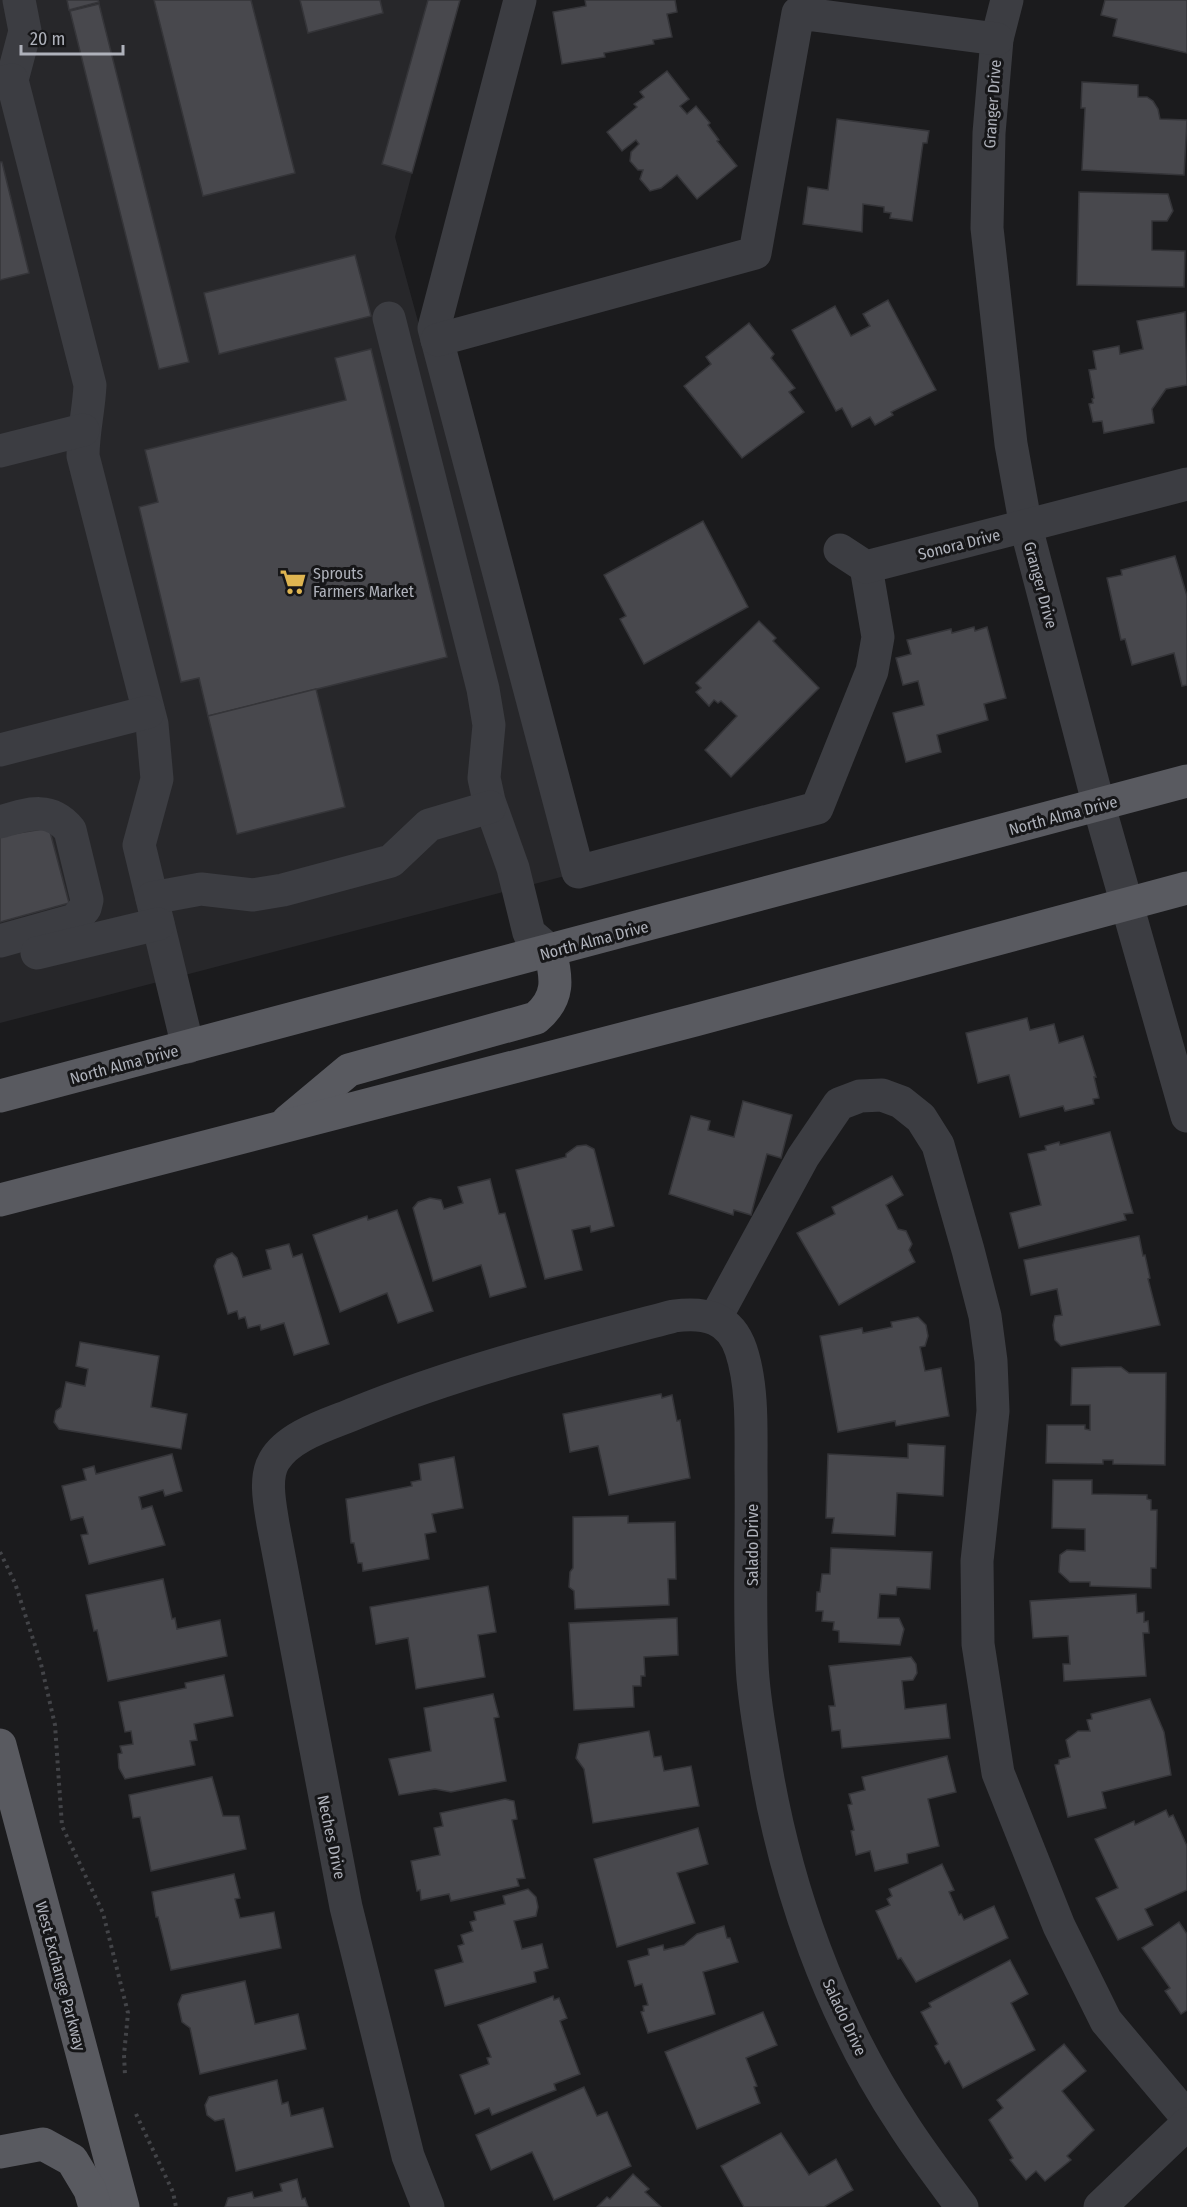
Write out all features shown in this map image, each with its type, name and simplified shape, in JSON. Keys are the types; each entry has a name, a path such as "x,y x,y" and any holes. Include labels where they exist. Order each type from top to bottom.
{"main road":[{"name":"North Alma Drive","path":"0,1096 1187,781"},
{"path":"0,1200 1187,888"},
{"path":"280,1128 350,1070 536,1018 546,1009 556,986 550,951"},
{"name":"West Exchange Parkway","path":"0,1744 123,2207"},
{"path":"0,2152 43,2144 72,2160 90,2190 95,2207"}],"street":[{"path":"19,0 25,31 6,82 90,385 90,408 83,430 83,456 148,712 158,779 140,845 188,1047"},
{"path":"437,340 434,328 520,0"},
{"name":"Granger Drive","path":"1007,0 997,39 989,133 987,228 1011,444 1026,527 1099,806 1187,1116"},
{"name":"Granger Drive","path":"437,340 755,253 798,13 997,39"},
{"path":"389,318 483,689 489,725 484,778 490,807 513,868 529,933 550,951"},
{"name":"Sonora Drive","path":"437,340 578,872 817,808 872,671 878,637 853,558 1026,527 1187,484"},
{"path":"0,451 83,430"},
{"path":"0,750 148,712"},
{"path":"0,962 155,911 201,889 253,895 283,890 392,861 429,825 490,807"},
{"path":"0,822 43,812 63,821 70,830 87,900 85,908 75,920 0,941"},
{"path":"716,1317 803,1158 839,1104 860,1096 882,1095 901,1102 921,1118 938,1145 969,1250 985,1316 991,1361 993,1411 977,1561 978,1632 998,1773 1059,1926 1106,2021 1187,2117"},
{"name":"Neches Drive","path":"428,2207 408,2156 337,1860 273,1524 268,1490 274,1461 294,1441 323,1427 417,1388 467,1371 674,1316 698,1313 716,1317"},
{"name":"Salado Drive","path":"716,1317 730,1330 741,1349 746,1377 752,1433 752,1664 770,1791 783,1850 822,1968 847,2026 903,2126 962,2207"},
{"path":"1100,2207 1187,2124"}],"path":[{"path":"0,1552 15,1583 41,1664 55,1725 62,1826 103,1914 128,2013 124,2055 126,2083"},
{"path":"134,2108 173,2192 176,2207"}],"shaded area":[{"path":"0,0 458,0 395,237 569,875 0,1023"}],"building":[{"path":"67,0 98,0 99,2 69,10"},
{"path":"154,0 251,0 295,173 203,196"},
{"path":"300,0 380,0 383,13 308,33"},
{"path":"428,0 460,0 412,173 382,164"},
{"path":"585,0 675,0 677,12 667,14 672,37 653,40 654,44 604,53 605,57 562,64 553,12 586,6"},
{"path":"1105,0 1187,0 1187,53 1113,36 1117,19 1101,15"},
{"path":"99,4 189,362 159,369 70,11"},
{"path":"667,71 689,99 680,106 687,114 696,106 710,123 708,125 719,140 717,141 737,166 697,199 677,175 661,188 650,191 640,179 643,170 638,170 630,161 631,152 639,144 636,140 622,151 607,132 637,107 634,104 644,97 640,92"},
{"path":"1082,82 1138,85 1138,97 1147,97 1153,101 1160,119 1187,120 1184,175 1082,170 1085,108 1081,108"},
{"path":"837,119 929,131 927,143 923,143 912,221 890,218 891,213 884,212 884,207 863,204 862,232 803,224 808,187 828,190"},
{"path":"0,162 2,162 29,273 0,280"},
{"path":"1079,192 1168,194 1173,211 1167,221 1152,221 1152,250 1185,251 1184,287 1077,285"},
{"path":"355,255 371,316 219,354 204,293"},
{"path":"888,300 936,390 891,412 893,415 875,425 870,417 852,427 842,408 836,411 792,330 835,306 851,336 870,326 863,314"},
{"path":"1185,312 1187,385 1166,389 1152,409 1154,423 1104,433 1102,421 1093,422 1089,404 1093,403 1094,398 1089,370 1096,369 1093,351 1119,346 1120,354 1143,349 1137,321"},
{"path":"749,323 774,354 771,358 795,388 789,392 804,412 742,458 684,386 711,364 706,357"},
{"name":"Sprouts Farmers Market","path":"371,349 447,657 208,716 199,678 181,682 139,507 158,502 145,450 346,400 335,358"},
{"path":"703,521 748,607 644,664 620,619 626,616 604,575"},
{"path":"1175,556 1187,596 1187,685 1182,686 1174,653 1132,665 1125,639 1121,640 1107,578 1122,575 1121,570"},
{"path":"759,621 776,638 773,641 819,688 731,777 705,750 737,716 721,701 718,703 714,700 709,706 696,692 701,688 696,683"},
{"path":"974,627 975,631 987,627 1006,698 984,704 988,720 937,735 941,752 906,762 893,713 924,705 918,681 903,685 896,658 911,654 907,640 951,629 952,633"},
{"path":"316,689 345,807 237,834 208,716"},
{"path":"49,828 69,903 0,922 0,836"},
{"path":"1027,1018 1030,1030 1054,1024 1059,1043 1083,1036 1096,1077 1094,1077 1099,1098 1093,1099 1094,1104 1065,1111 1063,1106 1020,1117 1009,1075 978,1083 966,1033"},
{"path":"743,1101 792,1115 781,1158 767,1154 751,1215 734,1210 733,1215 669,1194 691,1116 710,1121 708,1130 734,1137"},
{"path":"1110,1132 1133,1213 1124,1214 1126,1220 1019,1248 1010,1213 1041,1205 1028,1154 1046,1150 1045,1146 1059,1142 1060,1145"},
{"path":"586,1145 594,1149 614,1226 591,1232 590,1226 572,1230 582,1270 545,1279 516,1170 566,1157 566,1154 577,1146"},
{"path":"892,1176 903,1195 886,1205 898,1229 906,1231 912,1244 909,1250 915,1262 839,1305 797,1233 835,1214 832,1207"},
{"path":"490,1179 499,1214 505,1213 526,1287 490,1297 481,1265 433,1281 413,1208 418,1202 430,1198 441,1200 444,1209 463,1203 458,1187"},
{"path":"397,1210 433,1311 398,1323 387,1293 340,1312 313,1235 367,1216 368,1220"},
{"path":"1139,1236 1160,1325 1061,1346 1055,1340 1053,1325 1055,1316 1062,1315 1057,1289 1031,1295 1024,1260"},
{"path":"289,1244 293,1257 302,1254 329,1344 294,1355 284,1323 261,1330 260,1325 248,1328 245,1317 239,1319 237,1311 228,1314 214,1266 217,1259 232,1253 237,1258 243,1277 271,1269 266,1250"},
{"path":"918,1317 926,1325 928,1336 925,1346 920,1347 925,1371 941,1368 949,1416 896,1426 895,1421 838,1432 820,1336 862,1328 863,1333 892,1327 891,1322"},
{"path":"80,1342 159,1356 151,1407 187,1414 181,1449 59,1429 54,1422 56,1411 61,1407 66,1382 85,1386 88,1369 76,1366"},
{"path":"1121,1367 1129,1373 1166,1373 1165,1465 1113,1464 1113,1460 1103,1460 1103,1464 1046,1463 1047,1425 1085,1425 1085,1429 1090,1430 1090,1405 1071,1405 1072,1368"},
{"path":"661,1394 662,1398 672,1395 677,1421 680,1420 690,1478 609,1495 598,1446 570,1452 563,1414"},
{"path":"908,1444 945,1446 943,1496 897,1493 895,1536 832,1533 834,1518 826,1518 828,1454 908,1458"},
{"path":"172,1454 182,1491 165,1496 163,1490 139,1497 142,1509 152,1506 165,1545 89,1564 81,1535 88,1534 83,1517 71,1520 62,1486 86,1480 83,1469 94,1466 96,1474"},
{"path":"454,1457 463,1508 432,1514 436,1532 425,1534 429,1559 363,1571 362,1563 358,1563 354,1543 351,1543 346,1499 412,1486 411,1482 421,1480 419,1464"},
{"path":"1053,1480 1092,1480 1092,1494 1147,1495 1147,1499 1151,1500 1151,1510 1157,1510 1156,1568 1151,1568 1151,1588 1090,1586 1090,1582 1070,1582 1059,1572 1060,1555 1067,1550 1085,1551 1085,1529 1052,1528"},
{"path":"628,1516 628,1523 675,1522 676,1579 668,1579 669,1605 575,1609 574,1591 569,1587 570,1572 573,1568 573,1517"},
{"path":"831,1548 932,1552 930,1589 897,1587 896,1595 880,1594 878,1618 899,1618 904,1629 900,1645 839,1642 839,1631 833,1630 834,1622 822,1621 823,1611 816,1611 817,1592 820,1592 822,1574 830,1574"},
{"path":"163,1579 172,1619 175,1618 177,1629 220,1620 227,1656 108,1681 97,1630 94,1631 86,1595"},
{"path":"488,1586 496,1632 478,1635 485,1677 416,1689 408,1638 376,1644 370,1607"},
{"path":"1136,1594 1137,1613 1144,1612 1144,1622 1148,1621 1149,1633 1143,1633 1146,1676 1064,1681 1063,1664 1070,1664 1068,1636 1033,1638 1030,1601"},
{"path":"677,1618 678,1655 644,1657 645,1676 641,1676 641,1686 633,1686 634,1707 574,1710 569,1623"},
{"path":"911,1657 916,1664 917,1673 913,1680 902,1681 905,1709 946,1704 950,1738 842,1748 840,1730 832,1731 829,1706 835,1706 829,1666"},
{"path":"224,1675 233,1716 194,1724 197,1740 190,1741 195,1765 125,1779 119,1768 118,1754 122,1753 120,1746 133,1744 131,1731 125,1732 119,1702 186,1688 185,1683"},
{"path":"493,1694 499,1717 494,1718 506,1781 451,1792 435,1789 399,1795 389,1759 431,1751 424,1708"},
{"path":"1150,1699 1164,1732 1171,1775 1102,1792 1106,1808 1068,1817 1055,1765 1059,1764 1059,1760 1070,1757 1066,1740 1078,1731 1090,1731 1087,1720 1092,1719 1091,1714"},
{"path":"649,1731 654,1757 661,1756 664,1771 691,1766 699,1806 593,1823 584,1769 576,1758 579,1744"},
{"path":"947,1756 956,1792 928,1799 939,1846 907,1854 908,1863 875,1871 870,1851 856,1855 851,1831 854,1830 848,1805 852,1804 849,1794 865,1790 862,1777"},
{"path":"212,1777 223,1816 239,1816 246,1849 151,1871 140,1817 133,1818 129,1795"},
{"path":"505,1799 514,1801 517,1819 512,1820 525,1878 517,1879 519,1886 451,1901 449,1894 421,1900 411,1861 440,1855 434,1828 443,1826 440,1813"},
{"path":"1166,1810 1169,1817 1173,1815 1187,1846 1187,1890 1145,1909 1153,1925 1118,1940 1096,1898 1118,1888 1095,1839 1134,1821 1135,1825"},
{"path":"698,1828 708,1864 677,1873 695,1923 617,1947 594,1859"},
{"path":"942,1864 954,1890 949,1892 959,1915 961,1914 964,1920 994,1906 1008,1938 916,1982 901,1958 898,1959 876,1911 890,1905 887,1899 892,1896 889,1889"},
{"path":"234,1874 240,1898 235,1899 240,1918 274,1912 281,1948 171,1970 158,1917 156,1917 152,1892"},
{"path":"528,1889 536,1897 538,1907 536,1916 514,1921 522,1949 542,1944 548,1968 534,1972 536,1982 445,2006 435,1970 463,1962 458,1946 464,1944 461,1935 473,1931 470,1922 476,1920 474,1912 505,1904 503,1896"},
{"path":"1179,1922 1187,1934 1187,2010 1181,2014 1165,1991 1170,1988 1142,1948"},
{"path":"724,1926 738,1962 703,1972 715,2014 648,2033 641,2012 644,2011 643,2006 648,2005 642,1984 635,1986 628,1961 649,1955 648,1949 663,1945 664,1950 684,1945 697,1934"},
{"path":"1010,1960 1028,1994 1011,2003 1035,2050 963,2088 949,2061 945,2064 935,2046 938,2044 921,2012 931,2007 929,2003"},
{"path":"245,1981 255,2024 298,2014 306,2049 200,2074 190,2028 182,2022 178,2004 182,1995"},
{"path":"553,1996 554,2000 559,1998 567,2018 560,2021 580,2074 554,2084 556,2090 492,2115 489,2108 475,2114 460,2075 489,2064 487,2058 491,2057 478,2025"},
{"path":"763,2012 777,2045 746,2058 757,2086 754,2087 760,2103 697,2129 665,2052"},
{"path":"1064,2044 1086,2071 1062,2091 1094,2130 1067,2156 1071,2160 1045,2181 1036,2171 1026,2180 1010,2160 1013,2158 989,2120 1003,2108 997,2100"},
{"path":"277,2080 282,2104 288,2102 291,2116 323,2108 333,2147 236,2171 224,2119 215,2121 207,2115 205,2105 209,2097"},
{"path":"584,2087 597,2116 607,2112 631,2166 554,2200 532,2152 491,2170 476,2135"},
{"path":"781,2133 809,2175 836,2159 853,2190 824,2207 744,2207 721,2166"},
{"path":"633,2174 649,2189 645,2192 661,2207 597,2207 607,2197 610,2199"},
{"path":"297,2179 302,2199 305,2198 308,2207 225,2207 228,2198 252,2192 254,2198 282,2191 280,2184"}],"place":[{"name":"Sprouts Farmers Market","path":"293,582"}]}
